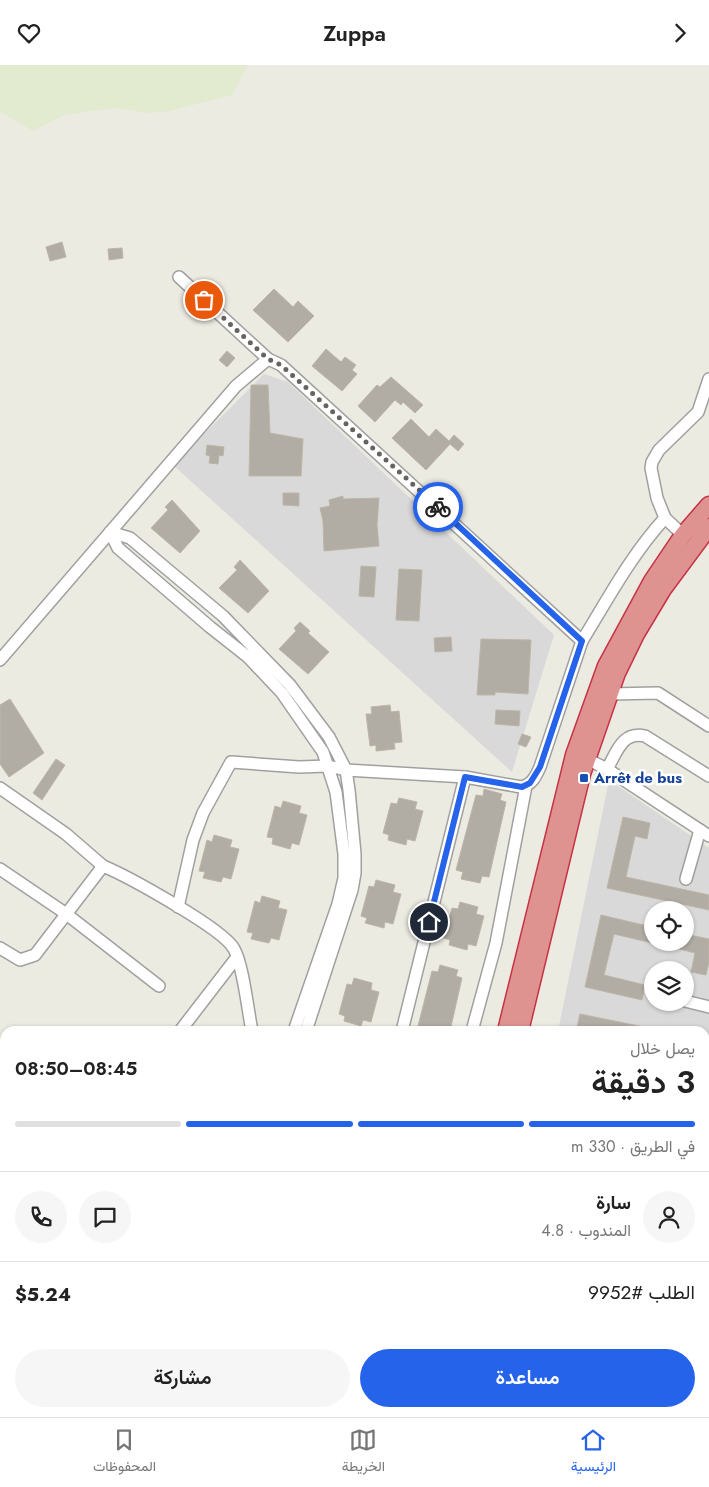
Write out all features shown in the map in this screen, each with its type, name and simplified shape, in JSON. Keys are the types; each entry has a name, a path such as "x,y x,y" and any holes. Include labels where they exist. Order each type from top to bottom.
{"highway":[{"path":"507,1026 574,755 601,677 652,581 683,535 709,505"},
{"path":"521,1026 587,759 610,694 636,633 663,589 709,527"}],"street":[{"path":"179,277 268,359 289,371 582,641"},
{"path":"0,660 236,386 268,359"},
{"path":"683,535 665,518 657,498 651,468 652,462 659,450 698,412 709,379"},
{"path":"473,1026 496,943 526,786 535,777 540,767 582,641 628,567 665,518"},
{"path":"110,532 118,548 255,664 282,693 323,752 336,792 344,854 344,878 338,904 296,1026"},
{"path":"110,532 130,538 223,615 249,641 290,685 329,737 346,770 355,873 352,890 308,1026"},
{"path":"610,694 658,693 709,726"},
{"path":"607,769 623,742 628,736 635,734 645,736 709,776"},
{"path":"587,759 607,769 704,833 686,879"},
{"path":"178,907 193,840 199,822 231,762 299,767 328,766 346,770 465,777 522,787 526,786"},
{"path":"403,1026 465,777"},
{"path":"0,788 66,834 103,865 178,907 227,939 237,957 251,1026"},
{"path":"0,947 14,958 29,959 35,955 103,865"},
{"path":"0,869 66,913 159,986"},
{"path":"184,1026 237,957"},
{"path":"694,1003 709,1007"}],"shaded area":[{"path":"0,65 248,65 232,95 170,111 149,113 115,108 64,115 33,131 0,112"},
{"path":"264,374 288,382 554,635 512,772 173,465"},
{"path":"609,780 709,848 709,1026 559,1026"}],"building":[{"path":"62,242 66,257 50,261 46,247"},
{"path":"122,248 123,258 109,260 108,249"},
{"path":"274,289 293,307 298,301 314,316 288,342 253,310"},
{"path":"326,349 341,362 345,357 356,365 352,370 357,374 342,391 312,366"},
{"path":"227,351 235,358 227,367 219,360"},
{"path":"391,377 423,405 415,413 403,402 401,405 395,400 375,422 358,406 377,385 380,387"},
{"path":"251,385 268,385 270,433 303,439 301,476 249,476"},
{"path":"411,419 429,437 436,429 449,441 454,435 464,444 458,451 450,444 426,470 392,438"},
{"path":"207,445 224,447 223,456 219,455 218,464 209,463 210,456 206,455"},
{"path":"283,493 299,493 299,506 283,505"},
{"path":"343,496 343,499 379,498 377,525 379,546 324,551 323,521 320,508 330,506 329,500"},
{"path":"172,500 200,531 180,553 151,528 168,510 165,507"},
{"path":"240,560 269,591 248,613 219,588 237,570 234,567"},
{"path":"361,566 376,567 374,597 359,596"},
{"path":"399,569 422,570 419,621 396,620"},
{"path":"300,622 310,631 308,633 329,652 308,674 279,649 296,631 294,628"},
{"path":"451,637 452,651 435,652 434,638"},
{"path":"481,639 531,640 528,694 495,692 495,695 477,695"},
{"path":"10,699 44,753 9,777 0,764 0,705"},
{"path":"390,705 391,712 399,711 402,742 394,743 395,749 376,751 376,745 370,746 366,714 372,714 371,707"},
{"path":"496,710 520,711 519,726 495,724"},
{"path":"522,734 531,737 526,747 518,744"},
{"path":"56,759 65,765 42,800 33,793"},
{"path":"484,789 502,794 500,800 506,802 489,877 482,876 480,883 461,879 463,872 456,870 476,795 483,796"},
{"path":"399,798 417,802 415,809 423,811 415,841 407,839 406,845 388,840 389,835 383,833 391,803 397,804"},
{"path":"283,801 301,806 299,813 307,815 299,845 292,843 290,849 272,844 273,838 267,837 275,806 281,808"},
{"path":"623,817 650,823 647,839 635,836 626,877 709,895 709,910 694,907 694,901 667,901 607,888"},
{"path":"214,835 232,840 230,847 239,849 231,879 223,877 221,882 203,878 205,872 199,871 207,840 212,842"},
{"path":"376,880 395,885 393,892 401,894 393,924 385,922 384,928 365,923 367,918 361,916 369,886 374,887"},
{"path":"262,896 280,901 278,908 287,910 279,940 271,938 269,943 251,939 253,933 247,932 255,901 260,903"},
{"path":"460,902 478,907 476,914 484,916 476,946 468,944 467,950 449,945 450,940 444,938 452,908 458,909"},
{"path":"601,915 644,925 644,941 614,934 604,975 644,985 642,1000 585,987"},
{"path":"694,936 709,939 709,962 706,975 694,973 695,953 687,951 694,951"},
{"path":"440,965 458,970 456,976 462,978 451,1026 418,1026 432,971 438,972"},
{"path":"354,978 372,983 371,990 379,992 371,1022 363,1020 361,1026 344,1021 345,1016 339,1014 347,984 352,985"},
{"path":"580,1014 639,1026 577,1026"}],"way so far":[{"path":"204,300 268,359 281,365 438,507"}],"place":[{"name":"Arrêt de bus","path":"584,778"}],"route":[{"path":"429,922 465,777 522,787 530,783 540,767 582,641 438,507"}]}
